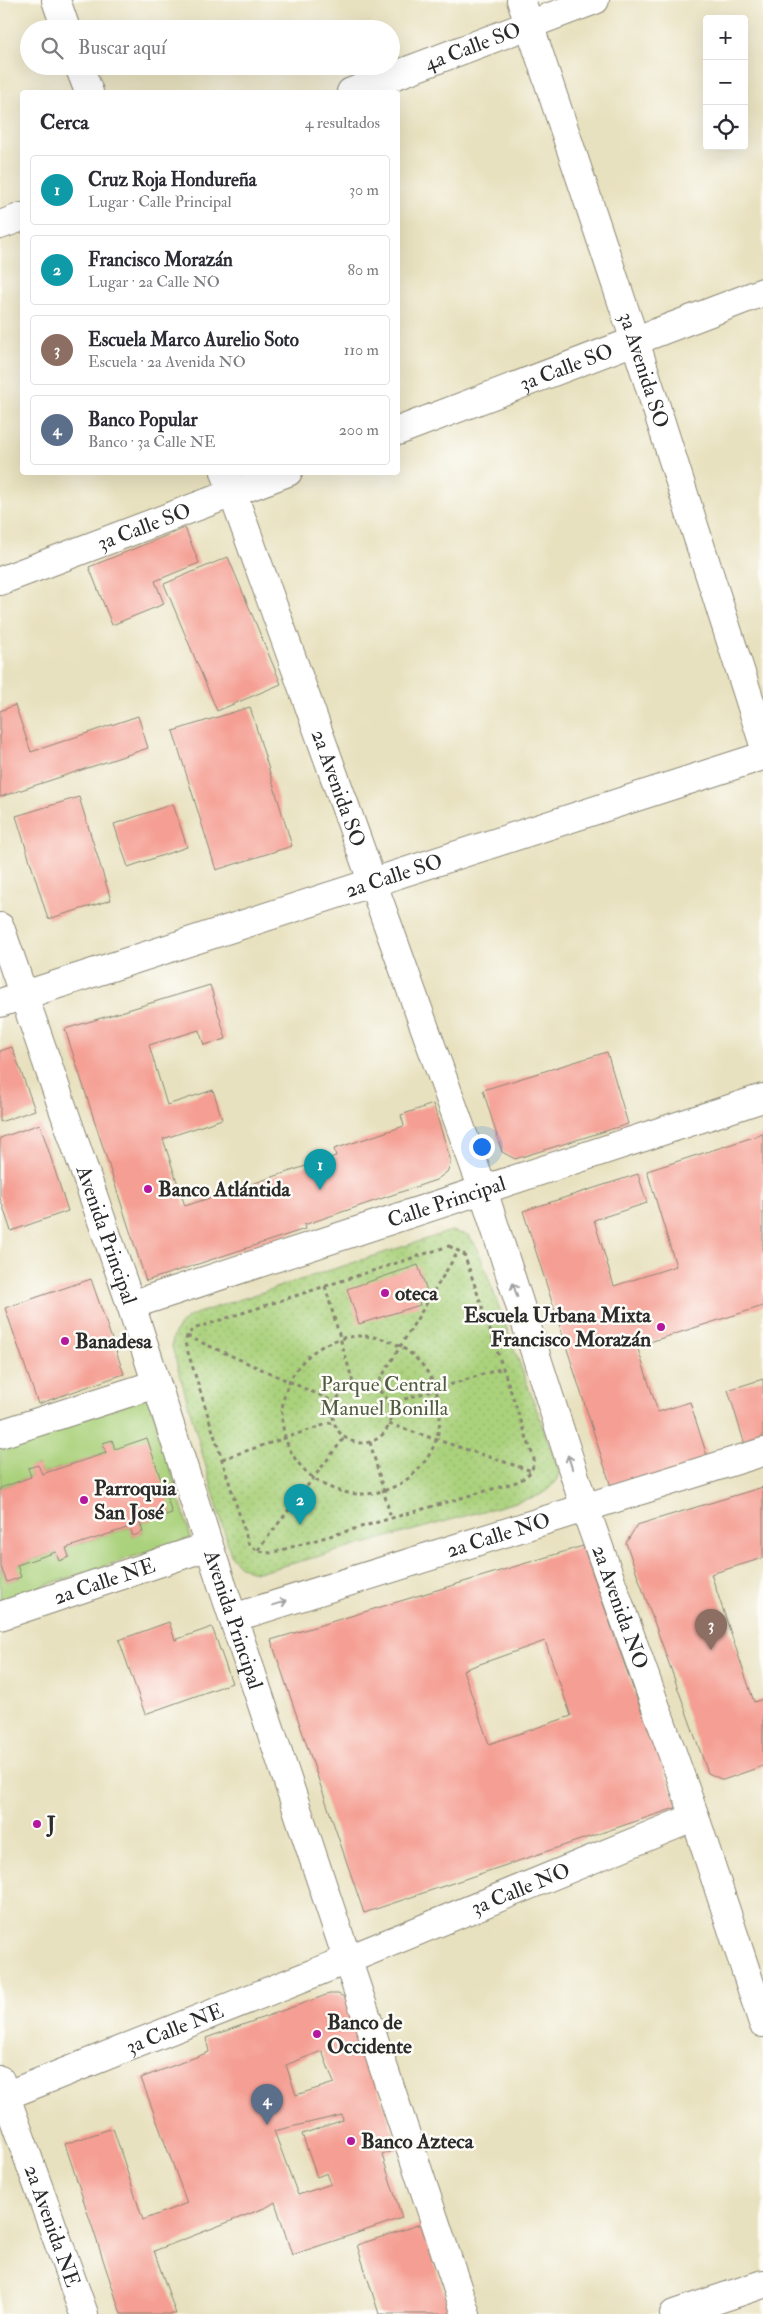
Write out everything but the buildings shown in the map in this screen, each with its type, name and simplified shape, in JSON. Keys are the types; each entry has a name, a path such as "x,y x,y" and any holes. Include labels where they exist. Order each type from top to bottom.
{"street":[{"path":"56,0 63,20"},
{"name":"4a Calle SO","path":"400,69 525,12 595,0"},
{"name":"3a Avenida SO","path":"525,12 635,341 763,742"},
{"path":"82,75 88,90"},
{"name":"4a Calle SO","path":"355,90 388,75"},
{"path":"0,225 20,218"},
{"name":"3a Calle SO","path":"400,430 763,292"},
{"name":"3a Calle SO","path":"0,581 229,483 272,475"},
{"name":"2a Avenida SO","path":"229,483 483,1190"},
{"name":"2a Calle SO","path":"12,999 763,756"},
{"name":"Avenida Principal","path":"0,927 12,999 131,1305 209,1546 466,2314"},
{"name":"Calle Principal","path":"131,1305 763,1098"},
{"name":"2a Avenida NO","path":"483,1190 585,1508 695,1817 763,2023"},
{"path":"0,1434 156,1384"},
{"name":"2a Calle NO","path":"233,1618 763,1452"},
{"name":"2a Calle NE","path":"0,1616 209,1546"},
{"name":"3a Calle NO","path":"348,1960 695,1817"},
{"name":"3a Calle NE","path":"2,2091 348,1960"},
{"name":"2a Avenida NE","path":"2,2091 84,2314"},
{"path":"674,2314 763,2284"}],"path":[{"path":"449,1246 459,1250 464,1254 534,1459 532,1471 520,1481 271,1553 258,1551 249,1545 185,1343 187,1336 193,1329 449,1246"},
{"path":"375,1388 459,1250"},
{"path":"325,1286 354,1386"},
{"path":"187,1336 288,1383 335,1402"},
{"path":"370,1336 401,1346 422,1365 436,1389 440,1415 436,1439 429,1455 408,1478 383,1491 364,1494 346,1493 328,1488 301,1468 291,1454 285,1438 281,1420 282,1402 288,1383 308,1355 341,1338 370,1336"},
{"path":"389,1404 503,1368"},
{"path":"362,1385 375,1388 384,1395 391,1410 389,1424 382,1435 370,1442 357,1443 344,1438 333,1422 332,1412 335,1402 341,1394 354,1386 362,1385"},
{"path":"222,1459 333,1422"},
{"path":"389,1424 532,1471"},
{"path":"258,1551 344,1438"},
{"path":"370,1442 391,1518"}],"green space":[{"name":"Parque Central Manuel Bonilla","path":"451,1231 468,1235 477,1247 559,1471 557,1479 538,1496 265,1571 254,1572 241,1567 231,1555 172,1347 176,1330 188,1318 198,1313"},
{"path":"149,1397 191,1538 0,1600 0,1565 7,1582 21,1577 17,1565 56,1552 59,1561 69,1557 66,1548 130,1527 133,1536 143,1532 140,1523 172,1513 115,1449 112,1440 103,1444 106,1453 42,1474 38,1465 29,1468 31,1477 0,1488 0,1446"}],"place":[{"name":"Banco Atlántida","path":"148,1189"},
{"name":"Cruz Roja Hondureña","path":"320,1190"},
{"name":"oteca","path":"385,1293"},
{"name":"Escuela Urbana Mixta Francisco Morazán","path":"661,1327"},
{"name":"Banadesa","path":"65,1341"},
{"name":"Parroquia San José","path":"84,1500"},
{"name":"Francisco Morazán","path":"300,1525"},
{"name":"Escuela Marco Aurelio Soto","path":"711,1650"},
{"name":"J","path":"37,1824"},
{"name":"Banco de Occidente","path":"317,2034"},
{"name":"Banco Popular","path":"267,2125"},
{"name":"Banco Azteca","path":"351,2141"}]}
